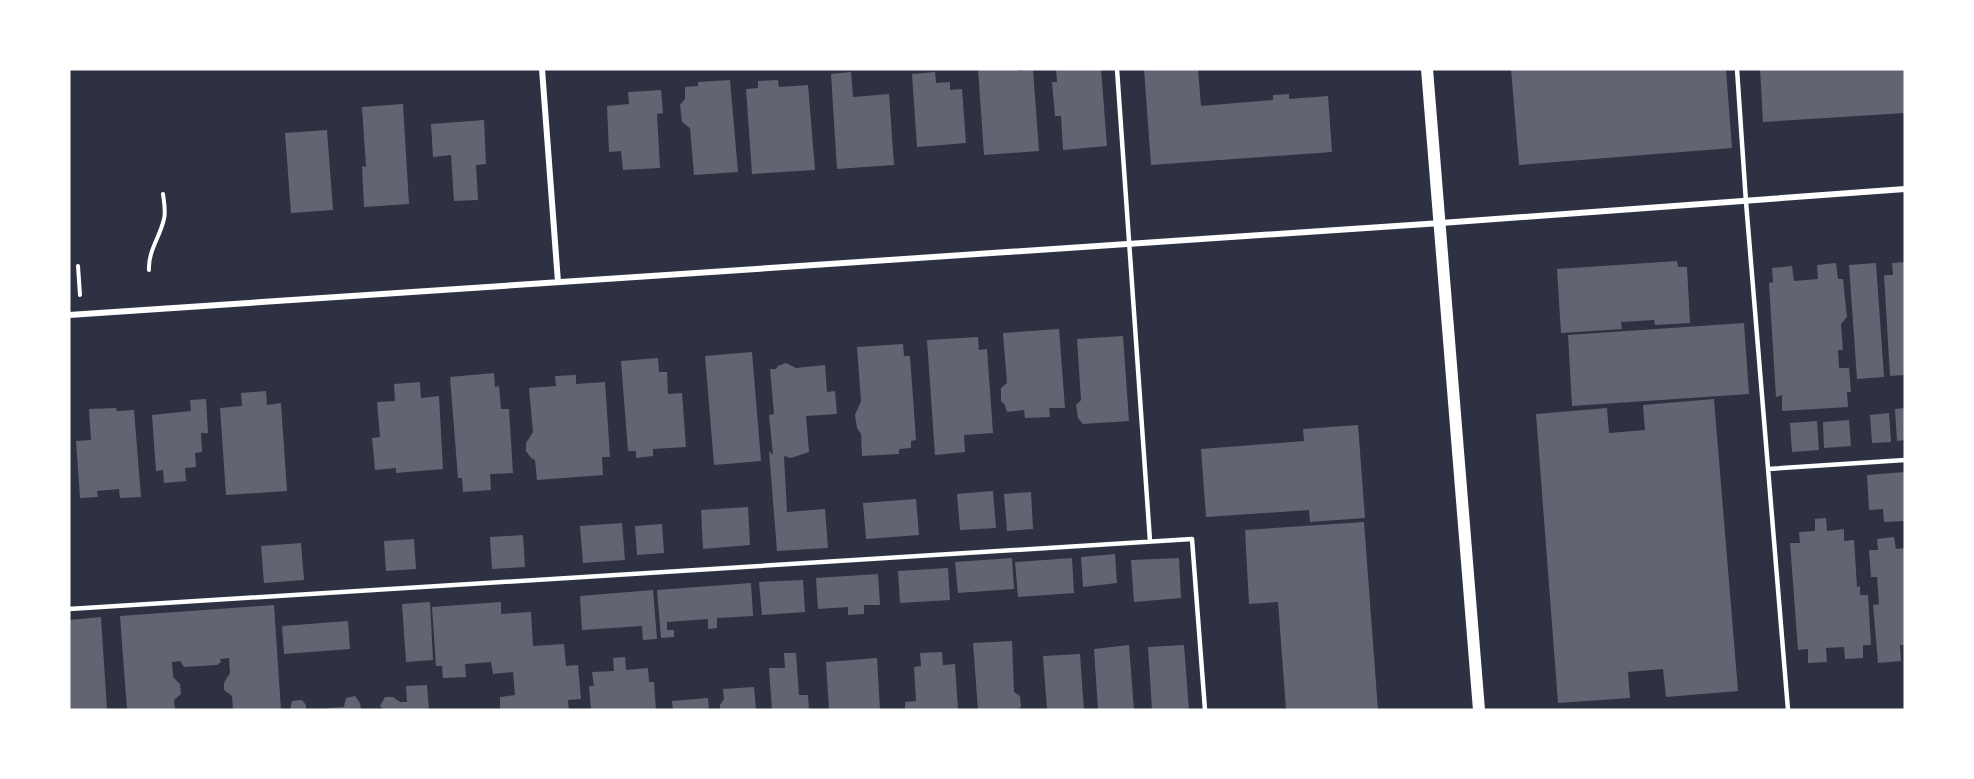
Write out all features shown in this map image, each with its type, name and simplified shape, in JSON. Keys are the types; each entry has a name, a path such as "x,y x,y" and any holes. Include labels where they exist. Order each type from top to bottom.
{"main road":[{"path":"1427,69 1479,710"}],"street":[{"path":"542,69 558,282"},
{"path":"69,315 1441,223 1905,189"}],"lane":[{"path":"1118,69 1150,541"},
{"path":"1737,69 1788,710"},
{"path":"1768,469 1905,460"},
{"path":"69,609 1192,539 1205,710"}],"path":[{"path":"149,270 151,250 165,217 163,194"},
{"path":"78,266 82,314"}],"building":[{"path":"978,69 1033,70 1039,151 984,155"},
{"path":"1056,69 1101,69 1107,146 1063,150 1061,116 1055,116 1052,82 1057,82"},
{"path":"1144,69 1198,69 1201,106 1273,100 1273,95 1289,94 1289,99 1328,96 1332,152 1151,165"},
{"path":"1511,69 1726,69 1732,148 1519,165"},
{"path":"1760,69 1905,69 1905,113 1763,122"},
{"path":"851,72 853,97 889,94 894,165 837,169 831,74"},
{"path":"935,72 936,83 950,82 950,90 962,89 966,143 917,147 912,74"},
{"path":"730,80 738,172 694,175 690,128 682,122 680,105 685,99 685,87 698,86 698,82"},
{"path":"778,80 779,87 808,85 815,170 752,174 746,89 758,88 758,81"},
{"path":"661,90 663,113 657,114 660,168 623,170 621,151 609,152 607,106 629,104 628,92"},
{"path":"403,104 409,204 364,207 362,166 366,167 362,107"},
{"path":"484,120 486,164 476,165 478,200 454,201 451,155 433,157 431,124"},
{"path":"327,130 333,210 291,213 285,133"},
{"path":"1677,261 1678,267 1687,267 1690,323 1655,325 1654,320 1621,322 1622,329 1561,333 1557,269"},
{"path":"1905,262 1905,375 1890,376 1884,275 1893,275 1892,263"},
{"path":"1836,263 1838,279 1843,279 1847,317 1841,324 1843,350 1838,350 1839,368 1849,368 1851,392 1847,392 1848,407 1782,411 1782,395 1776,397 1769,283 1773,282 1772,268 1792,266 1794,281 1818,279 1817,265"},
{"path":"1876,263 1884,377 1857,379 1849,265"},
{"path":"1744,323 1749,394 1572,406 1568,335"},
{"path":"1059,329 1065,408 1049,408 1050,417 1025,418 1024,410 1007,412 1001,401 1001,388 1007,383 1003,333"},
{"path":"1123,336 1129,421 1083,424 1078,418 1076,405 1081,400 1077,339"},
{"path":"978,337 979,350 987,349 993,433 964,435 965,452 935,455 927,340"},
{"path":"903,344 904,356 910,356 916,440 911,441 911,448 899,449 899,454 862,456 861,434 857,428 855,415 861,401 857,347"},
{"path":"752,352 761,461 714,465 705,356"},
{"path":"658,358 659,372 667,372 668,394 682,393 686,447 653,449 653,456 636,458 636,451 628,451 621,361"},
{"path":"786,363 796,368 825,365 827,392 835,391 837,414 806,416 809,452 791,458 784,456 787,512 825,509 828,548 777,551 769,451 773,455 769,415 774,414 770,369 776,369"},
{"path":"494,373 495,387 499,386 501,409 509,409 513,473 490,474 491,490 463,492 462,478 458,478 450,377"},
{"path":"576,375 576,384 605,382 610,457 602,457 603,475 537,480 535,460 526,451 526,443 533,432 529,388 556,386 555,376"},
{"path":"420,382 421,398 439,396 443,469 396,473 396,468 375,470 372,438 380,437 377,402 395,401 394,384"},
{"path":"266,391 267,405 281,403 287,491 226,495 220,408 242,406 241,393"},
{"path":"206,399 208,433 201,433 202,452 195,453 196,467 185,468 186,481 164,483 163,470 156,471 152,415 191,411 190,400"},
{"path":"1714,399 1738,691 1666,697 1663,669 1628,672 1630,698 1558,703 1536,414 1607,408 1609,433 1645,430 1643,405"},
{"path":"116,408 117,411 134,410 141,497 120,498 119,489 97,491 98,497 80,498 76,441 91,440 89,409"},
{"path":"1905,408 1905,440 1897,441 1895,409"},
{"path":"1889,413 1891,442 1872,443 1870,415"},
{"path":"1849,420 1851,446 1824,448 1823,422"},
{"path":"1817,421 1819,450 1792,452 1790,423"},
{"path":"1358,425 1365,518 1310,522 1309,510 1206,517 1201,449 1304,441 1303,429"},
{"path":"1905,472 1905,521 1884,522 1883,509 1869,510 1867,475"},
{"path":"993,491 996,528 960,530 957,494"},
{"path":"1031,492 1033,529 1007,531 1004,494"},
{"path":"916,499 919,535 866,539 863,503"},
{"path":"748,507 750,545 703,549 701,510"},
{"path":"1826,518 1827,531 1844,529 1844,541 1854,540 1857,587 1860,586 1860,595 1868,595 1871,645 1863,645 1863,658 1845,659 1844,647 1826,648 1827,662 1808,663 1808,649 1798,650 1790,543 1800,543 1799,532 1815,531 1815,519"},
{"path":"1364,522 1378,710 1286,710 1278,602 1249,604 1245,530"},
{"path":"622,523 625,560 583,563 580,526"},
{"path":"662,524 664,553 637,555 635,526"},
{"path":"523,535 525,567 492,569 490,537"},
{"path":"1894,537 1896,549 1905,548 1905,645 1900,645 1901,661 1878,663 1873,605 1879,604 1877,577 1871,577 1869,550 1878,550 1877,539"},
{"path":"414,539 416,569 386,571 384,541"},
{"path":"301,543 304,580 264,583 261,546"},
{"path":"1115,554 1117,583 1083,587 1081,557"},
{"path":"1012,558 1014,589 958,593 955,562"},
{"path":"1072,558 1074,593 1018,597 1015,562"},
{"path":"1179,558 1181,598 1134,602 1131,560"},
{"path":"948,568 950,600 900,603 898,571"},
{"path":"878,574 880,605 864,605 864,614 848,615 848,607 818,609 816,578"},
{"path":"803,580 805,612 762,615 759,582"},
{"path":"751,583 753,616 717,618 717,628 708,629 708,619 667,622 667,630 674,630 674,637 661,638 657,590"},
{"path":"653,590 657,639 643,640 642,626 582,630 580,596"},
{"path":"430,602 433,660 406,662 402,604"},
{"path":"501,602 501,614 531,612 533,646 564,644 566,666 578,665 581,699 568,700 569,710 500,710 500,697 515,695 513,672 493,674 491,662 465,664 466,677 443,678 442,666 436,666 432,607"},
{"path":"274,605 281,710 233,710 232,696 224,690 224,683 230,673 229,658 220,659 221,662 217,665 184,667 180,661 172,662 173,677 180,684 181,694 174,700 175,710 127,710 120,616"},
{"path":"101,617 107,710 69,710 69,620"},
{"path":"348,621 350,649 284,654 282,626"},
{"path":"1012,641 1014,692 1020,696 1021,707 1016,710 978,710 973,643"},
{"path":"1129,645 1134,710 1098,710 1094,649"},
{"path":"1184,645 1189,710 1152,710 1148,647"},
{"path":"942,652 943,665 955,664 958,710 905,710 905,702 916,701 914,667 921,666 920,653"},
{"path":"784,653 796,653 799,695 808,695 809,710 772,710 769,668 785,668"},
{"path":"1080,654 1084,710 1047,710 1043,656"},
{"path":"625,657 626,670 648,668 649,682 654,682 656,710 591,710 589,686 594,686 592,672 614,671 613,658"},
{"path":"877,658 880,710 829,710 826,662"},
{"path":"427,685 429,710 384,710 380,706 385,697 407,702 406,686"},
{"path":"754,687 756,710 720,710 724,699 723,689"},
{"path":"355,696 360,703 361,710 327,710 327,708 344,707 346,698"},
{"path":"708,698 709,710 673,710 672,701"},
{"path":"302,700 306,705 306,710 290,710 292,701"}]}
